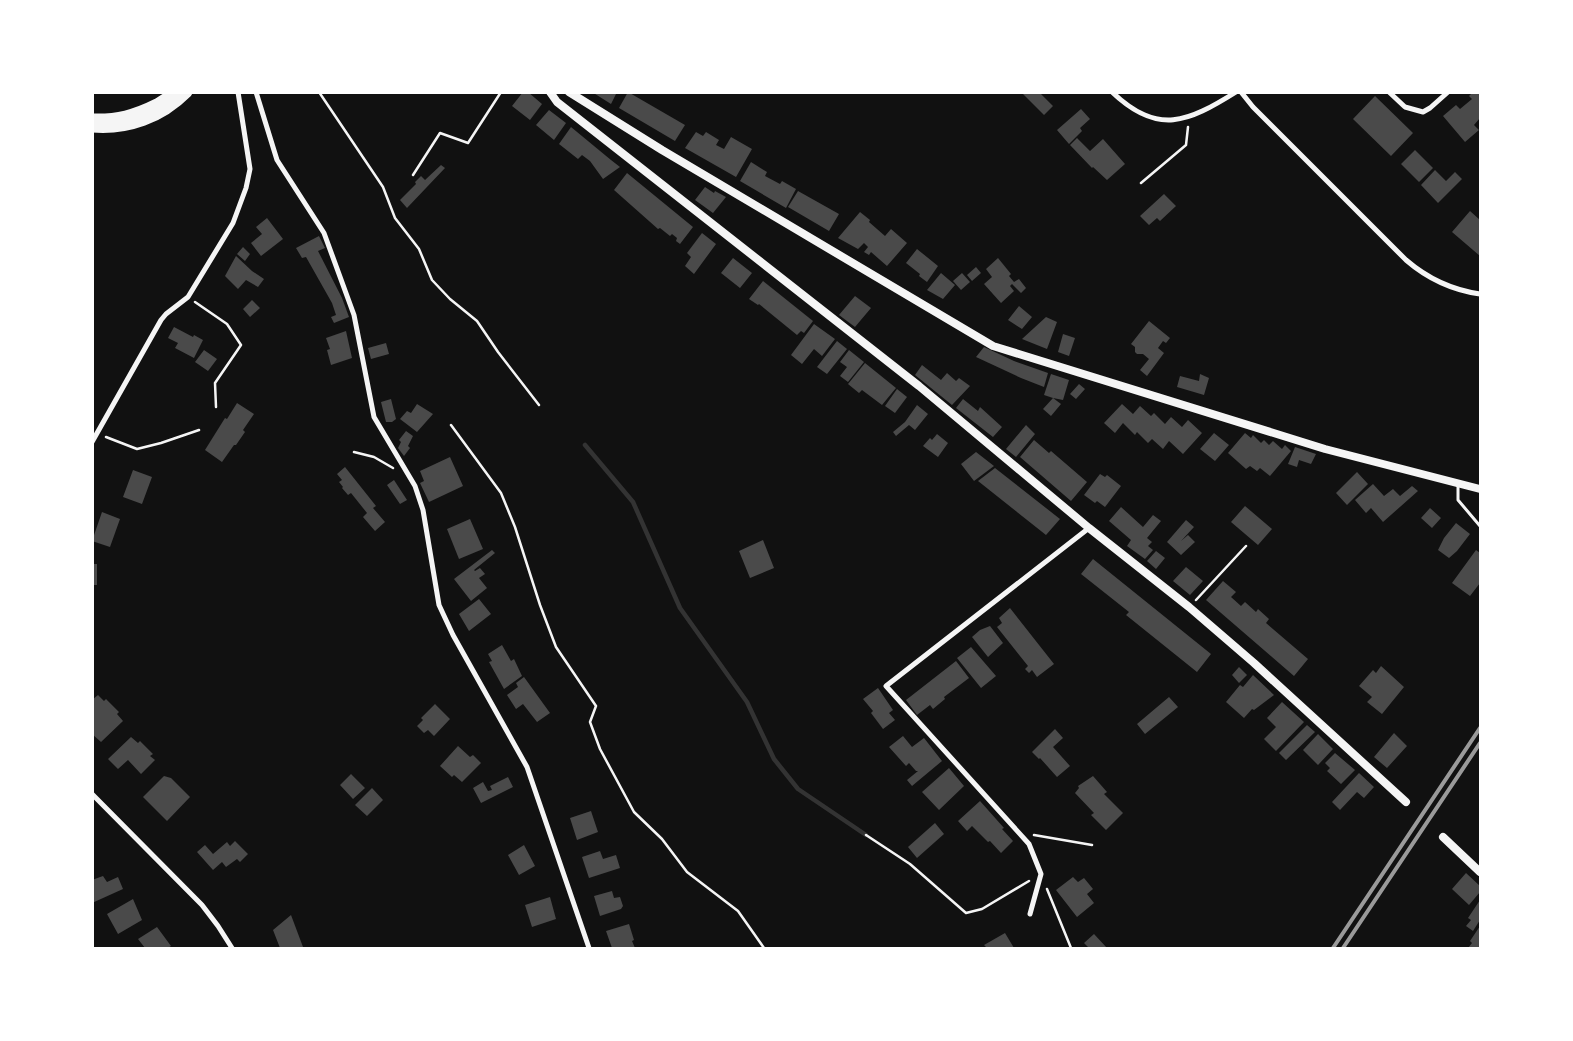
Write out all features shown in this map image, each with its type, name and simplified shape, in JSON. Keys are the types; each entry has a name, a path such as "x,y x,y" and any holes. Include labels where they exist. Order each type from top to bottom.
{"highway":[{"path":"92,119 126,117 142,112 168,97 172,92"},
{"path":"92,127 111,128 129,126 146,120 173,104 186,92"}],"street":[{"path":"92,442 161,320 188,297 233,223 249,178 249,156 238,92"},
{"path":"256,92 277,160 324,233 354,315 374,417 415,486 423,510 439,605 453,635 528,767 590,948"},
{"path":"550,92 565,108 919,386 1089,528 1189,607 1254,663 1406,802"},
{"path":"569,92 671,156 993,346 1325,449 1480,489"},
{"path":"1112,92 1129,107 1148,117 1174,120 1188,118 1201,113 1236,92"},
{"path":"1241,92 1253,107 1406,260 1430,278 1445,285 1480,294"},
{"path":"1389,92 1405,107 1423,112 1448,92"},
{"path":"1030,914 1041,874 1029,844 886,686 1089,528"},
{"path":"92,794 202,905 232,948"},
{"path":"1443,837 1480,872"}],"lane":[{"path":"1458,484 1458,500 1480,526"}],"path":[{"path":"319,92 383,187 396,218 419,249 432,280 450,300 477,321 498,352 540,405"},
{"path":"413,175 440,133 468,143 501,92"},
{"path":"1141,183 1186,146 1188,118"},
{"path":"188,297 227,324 241,345 215,383 216,407"},
{"path":"451,425 501,493 515,526 540,605 556,647 596,706 590,722 600,749 634,812 662,839 687,872 738,911 764,948"},
{"path":"97,434 137,449 161,444 199,430"},
{"path":"354,452 374,458 395,469"},
{"path":"1189,607 1246,546"},
{"path":"1018,832 1092,845"},
{"path":"866,834 910,864 966,913 982,909 1041,874 1072,948"}],"building":[{"path":"523,92 528,92 542,104 530,120 512,106"},
{"path":"592,92 617,92 611,104"},
{"path":"628,92 685,125 675,141 619,108"},
{"path":"1021,92 1042,92 1041,94 1053,106 1044,115"},
{"path":"1473,92 1480,92 1480,118 1474,125 1479,130 1465,142 1443,116 1456,105 1460,109 1472,99 1469,96"},
{"path":"1375,96 1413,133 1391,156 1353,119"},
{"path":"1081,109 1090,119 1080,128 1082,131 1069,144 1057,130"},
{"path":"549,110 566,123 554,140 536,125"},
{"path":"571,127 620,167 603,179 590,161 582,155 578,159 559,144"},
{"path":"696,132 703,136 706,132 719,140 716,145 724,149 731,137 752,149 736,177 685,148"},
{"path":"1077,138 1090,151 1103,139 1125,164 1107,180 1092,168 1070,145"},
{"path":"1415,150 1433,168 1419,182 1401,164"},
{"path":"751,162 767,172 765,176 780,184 782,181 796,189 786,208 740,181"},
{"path":"441,165 445,168 407,208 400,200 416,184 415,182 421,176 425,180"},
{"path":"1435,170 1446,181 1455,172 1462,179 1438,203 1421,185"},
{"path":"627,173 693,227 680,244 676,241 677,238 672,234 670,236 660,228 658,229 614,190"},
{"path":"705,187 714,193 715,191 726,197 713,213 695,200"},
{"path":"798,191 839,214 829,231 788,207"},
{"path":"1164,194 1176,206 1160,221 1157,218 1149,225 1140,216"},
{"path":"1470,211 1480,220 1480,256 1452,232"},
{"path":"860,212 885,236 891,229 907,243 887,266 871,252 869,255 864,252 868,247 864,243 858,249 838,238"},
{"path":"267,218 283,239 261,256 251,243 262,234 256,227"},
{"path":"702,233 716,244 694,274 685,266 691,257 687,253"},
{"path":"319,236 325,248 318,251 342,298 349,317 334,323 331,317 336,315 332,303 306,257 302,258 296,248"},
{"path":"243,247 250,254 245,261 237,254"},
{"path":"917,249 938,266 927,282 906,263"},
{"path":"236,256 264,279 258,287 246,280 238,289 225,276"},
{"path":"733,258 752,273 740,288 721,273"},
{"path":"998,258 1011,274 1009,276 1014,282 1019,279 1026,288 1021,293 1012,284 1010,286 1014,291 1001,303 984,284 992,277 986,269"},
{"path":"976,267 981,273 972,281 967,275"},
{"path":"941,273 955,285 943,299 927,290"},
{"path":"962,273 970,282 961,290 953,281"},
{"path":"763,281 813,321 804,333 801,331 797,335 759,304 749,299"},
{"path":"855,296 871,308 855,327 839,315"},
{"path":"252,300 260,308 250,317 243,309"},
{"path":"1019,306 1032,317 1022,329 1008,320"},
{"path":"1046,317 1057,322 1047,349 1022,339"},
{"path":"1149,321 1170,338 1166,343 1163,341 1158,348 1164,353 1147,376 1140,370 1149,359 1143,354 1137,354 1135,347 1131,344"},
{"path":"814,324 835,339 822,356 814,349 802,364 791,355"},
{"path":"174,327 203,340 194,358 175,348 178,343 168,338"},
{"path":"346,331 352,358 331,365 327,350 330,349 326,338"},
{"path":"1063,334 1075,338 1069,356 1058,352"},
{"path":"837,341 847,349 827,374 817,367"},
{"path":"386,343 389,354 371,359 368,348"},
{"path":"984,347 1014,361 1048,373 1044,387 976,357"},
{"path":"204,350 217,359 208,371 195,362"},
{"path":"849,350 864,362 848,382 840,376 847,367 840,362"},
{"path":"865,363 896,388 882,405 862,390 859,393 848,384"},
{"path":"922,365 941,380 947,373 956,381 959,378 970,386 952,405 915,375"},
{"path":"1051,374 1069,380 1063,400 1044,395"},
{"path":"1200,374 1209,378 1204,395 1177,387 1180,376 1199,381"},
{"path":"1079,384 1085,389 1076,399 1070,394"},
{"path":"897,389 907,397 895,413 885,406"},
{"path":"1053,398 1061,404 1051,416 1043,409"},
{"path":"391,399 396,419 392,422 386,422 381,402"},
{"path":"963,399 978,411 980,407 1002,427 993,437 956,408"},
{"path":"237,403 254,414 243,430 245,432 222,462 205,450"},
{"path":"417,404 433,414 417,432 400,419 407,411 411,413"},
{"path":"1122,404 1133,414 1140,406 1151,416 1154,413 1165,424 1171,417 1182,427 1188,420 1202,433 1183,454 1169,441 1163,449 1152,439 1148,443 1137,432 1135,435 1123,423 1115,433 1104,423"},
{"path":"917,405 928,414 915,430 909,425 896,436 893,432 905,422"},
{"path":"1026,425 1035,434 1016,457 1006,449"},
{"path":"406,431 413,436 408,446 410,448 404,456 398,448 401,442 399,440"},
{"path":"1214,433 1229,445 1215,461 1200,449"},
{"path":"1245,433 1251,438 1253,435 1261,443 1264,440 1269,445 1273,441 1282,449 1285,445 1291,451 1270,476 1260,468 1257,471 1250,466 1246,469 1228,453"},
{"path":"937,434 948,443 938,457 923,446 930,438 932,440"},
{"path":"1034,440 1049,453 1051,451 1087,482 1071,501 1020,457"},
{"path":"1295,447 1316,454 1311,464 1299,460 1297,467 1288,464"},
{"path":"976,452 994,466 974,481 961,464"},
{"path":"450,457 463,486 429,502 420,483 424,481 420,471"},
{"path":"345,467 376,506 373,508 385,522 375,531 363,517 367,513 351,493 348,495 339,482 342,480 337,474"},
{"path":"995,468 1060,519 1046,535 978,481"},
{"path":"133,470 152,477 142,504 123,497"},
{"path":"1357,472 1368,484 1347,505 1336,493"},
{"path":"1100,474 1105,477 1107,475 1121,486 1105,507 1084,495"},
{"path":"394,480 407,500 400,504 387,485"},
{"path":"1373,484 1384,496 1393,489 1400,496 1412,486 1418,491 1383,522 1371,508 1366,513 1355,500"},
{"path":"1245,506 1272,529 1258,545 1231,522"},
{"path":"1121,507 1143,527 1153,515 1161,521 1147,538 1152,542 1148,546 1153,550 1145,559 1127,546 1131,540 1109,521"},
{"path":"1430,508 1441,518 1432,528 1421,518"},
{"path":"102,512 120,519 110,547 92,541"},
{"path":"470,519 483,549 459,559 447,529"},
{"path":"1186,520 1194,527 1181,541 1188,535 1195,542 1181,555 1167,542"},
{"path":"1456,523 1470,534 1449,558 1438,550 1444,538"},
{"path":"763,540 774,568 750,578 739,551"},
{"path":"492,550 495,553 474,570 480,568 485,574 479,578 487,588 471,601 454,579"},
{"path":"1476,550 1480,553 1480,583 1470,596 1452,583"},
{"path":"1156,551 1165,558 1156,569 1147,561"},
{"path":"1093,559 1211,654 1197,672 1126,615 1129,612 1081,574"},
{"path":"92,564 97,564 97,585 92,585"},
{"path":"1186,567 1203,581 1190,595 1173,581"},
{"path":"1223,581 1236,592 1231,597 1241,606 1245,602 1256,612 1258,609 1269,619 1266,623 1308,659 1294,676 1206,600"},
{"path":"479,599 491,614 469,631 459,614"},
{"path":"1010,608 1054,664 1037,677 1032,670 1029,673 1025,669 1028,666 997,627 1002,623 999,618"},
{"path":"990,626 1003,643 988,657 972,637 980,630"},
{"path":"502,645 511,661 514,659 522,676 504,689 489,662 492,661 488,654"},
{"path":"971,647 996,676 981,688 957,658"},
{"path":"956,661 969,678 944,697 945,699 933,709 930,705 917,715 906,700"},
{"path":"1381,666 1404,687 1382,714 1367,702 1372,697 1359,686 1373,670 1376,673"},
{"path":"1239,667 1247,675 1239,683 1232,675"},
{"path":"1253,675 1274,695 1254,710 1252,709 1244,718 1226,702 1240,685 1243,687"},
{"path":"524,677 550,713 537,722 523,704 516,709 507,695 518,687 516,683"},
{"path":"878,688 893,710 889,713 895,720 883,729 871,713 873,711 863,699"},
{"path":"98,695 104,701 106,699 119,712 117,714 123,721 101,742 92,734 92,700"},
{"path":"1169,697 1178,707 1145,734 1137,724"},
{"path":"1282,702 1304,722 1276,751 1264,739 1276,727 1267,718"},
{"path":"435,704 450,719 434,736 428,730 424,733 417,726 423,720 421,718"},
{"path":"1307,725 1315,732 1286,760 1279,753"},
{"path":"1055,729 1063,738 1053,747 1070,766 1057,777 1032,752"},
{"path":"1394,733 1407,746 1387,768 1374,757"},
{"path":"1318,734 1333,749 1318,765 1303,750"},
{"path":"903,736 912,747 924,738 942,761 912,786 907,780 918,771 909,763 906,766 889,747"},
{"path":"131,737 138,743 140,741 153,754 150,756 155,760 141,774 128,760 118,769 108,759"},
{"path":"458,746 470,757 473,755 481,763 462,782 454,775 452,777 440,766"},
{"path":"1335,753 1355,770 1341,784 1327,771 1330,768 1325,763"},
{"path":"949,768 964,786 939,810 922,792"},
{"path":"1359,773 1374,787 1364,798 1357,792 1340,810 1332,802"},
{"path":"351,774 365,788 353,799 340,785"},
{"path":"164,776 171,778 190,797 167,821 143,797"},
{"path":"1093,776 1107,792 1104,794 1123,813 1106,830 1091,815 1094,813 1075,793 1079,788 1078,786"},
{"path":"508,777 513,787 481,803 473,788 483,782 488,791 492,790 490,786"},
{"path":"372,788 383,800 367,816 355,805"},
{"path":"980,801 1013,841 1001,853 972,826 967,831 958,821"},
{"path":"591,811 598,832 577,840 570,818"},
{"path":"935,823 944,834 917,858 908,847"},
{"path":"235,841 248,854 240,862 237,859 226,867 222,862 213,870 197,852 205,845 213,854 227,842 230,846"},
{"path":"524,845 535,866 519,875 508,855"},
{"path":"600,851 603,859 616,855 620,868 589,878 582,857"},
{"path":"1466,873 1480,886 1480,892 1469,905 1452,889"},
{"path":"103,876 107,882 118,877 123,889 92,903 92,880"},
{"path":"1073,877 1078,882 1084,878 1093,889 1087,894 1094,903 1077,917 1056,890"},
{"path":"612,891 614,898 620,897 623,906 621,909 600,916 594,896"},
{"path":"550,897 556,919 532,927 525,905"},
{"path":"133,899 142,920 118,934 107,914"},
{"path":"1480,900 1480,920 1473,931 1466,926 1471,920 1468,918"},
{"path":"291,915 303,947 280,948 273,930"},
{"path":"629,924 635,948 612,948 606,931"},
{"path":"1480,926 1480,948 1468,948 1472,943 1470,941"},
{"path":"157,927 171,946 168,948 145,948 138,939"},
{"path":"1005,933 1014,948 987,948 984,945"},
{"path":"1094,934 1107,948 1089,948 1084,943"}],"waterway":[{"path":"585,445 633,502 680,608 747,702 774,759 798,789 866,835"}],"railway":[{"path":"1333,948 1480,728"},
{"path":"1343,948 1480,743"}]}
